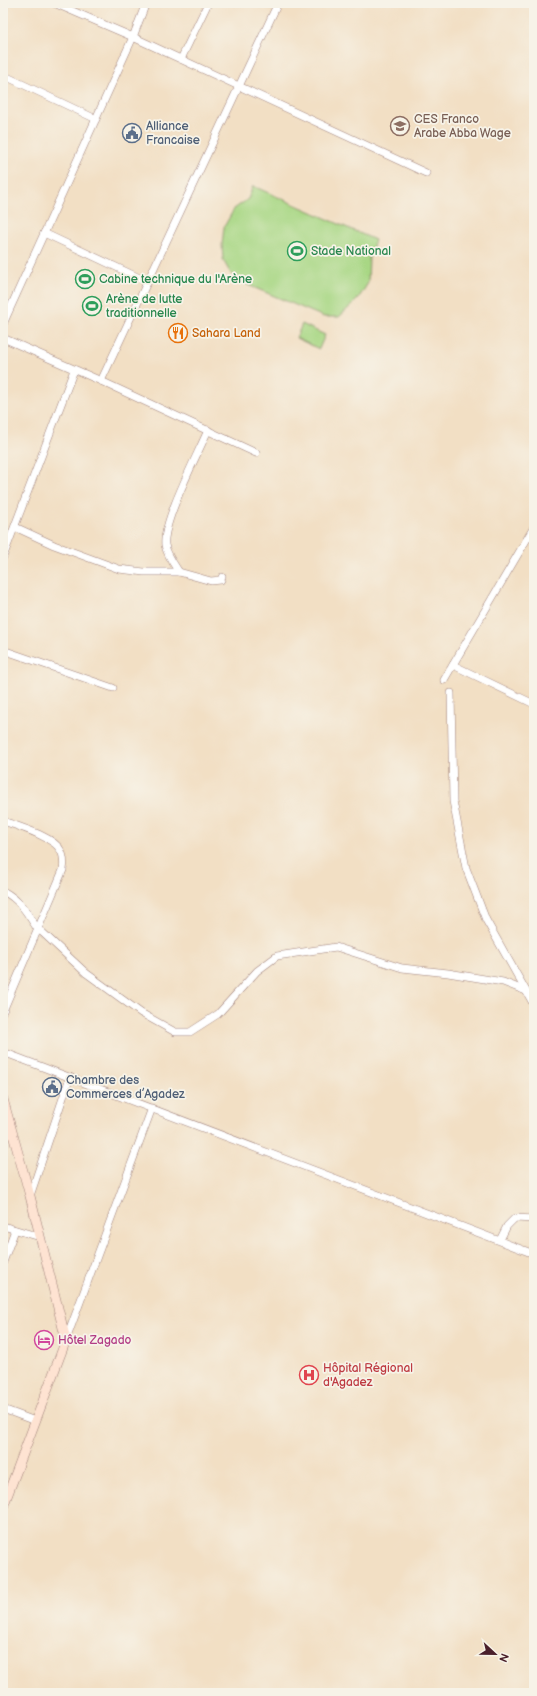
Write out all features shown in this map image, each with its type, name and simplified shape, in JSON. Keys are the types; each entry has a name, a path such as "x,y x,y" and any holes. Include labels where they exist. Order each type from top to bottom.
{"main road":[{"path":"3,1099 30,1196 66,1340 3,1507"}],"street":[{"path":"54,3 181,59 426,173"},
{"path":"3,324 96,119 146,3"},
{"path":"181,59 208,3"},
{"path":"101,381 278,3"},
{"path":"3,75 96,119"},
{"path":"44,233 148,282"},
{"path":"3,338 101,381 256,453"},
{"path":"3,557 74,370"},
{"path":"179,572 169,556 165,544 170,517 208,430"},
{"path":"15,527 54,546 119,569 144,572 179,572 211,581 221,580 222,577"},
{"path":"444,680 534,527"},
{"path":"3,650 113,688"},
{"path":"453,665 534,704"},
{"path":"451,693 453,801 466,868 486,920 534,1005"},
{"path":"3,821 53,842 61,850 64,863 63,870 3,1011"},
{"path":"3,891 20,903 38,930 86,972 141,1013 175,1032 190,1032 218,1014 257,971 277,956 336,947 402,968 448,973 503,982 526,991"},
{"path":"3,1052 534,1254"},
{"path":"30,1196 70,1077"},
{"path":"66,1340 152,1108"},
{"path":"500,1240 508,1226 515,1218 534,1219"},
{"path":"3,1226 40,1237"},
{"path":"3,1262 15,1230"},
{"path":"3,1409 35,1421"}],"green space":[{"name":"Stade National","path":"253,186 375,240 369,257 368,283 358,299 339,317 324,317 248,285 231,274 223,260 222,245 224,227 234,209 248,199"},
{"path":"302,324 325,335 319,349 296,338"}],"place":[{"name":"CES Franco Arabe Abba Wage","path":"400,126"},
{"name":"Alliance Francaise","path":"132,133"},
{"name":"Stade National","path":"297,251"},
{"name":"Cabine technique du l'Arène","path":"85,279"},
{"name":"Arène de lutte traditionnelle","path":"92,306"},
{"name":"Sahara Land","path":"178,333"},
{"name":"Chambre des Commerces d’Agadez","path":"52,1087"},
{"name":"Hôtel Zagado","path":"44,1340"},
{"name":"Hôpital Régional d'Agadez","path":"309,1375"}]}
